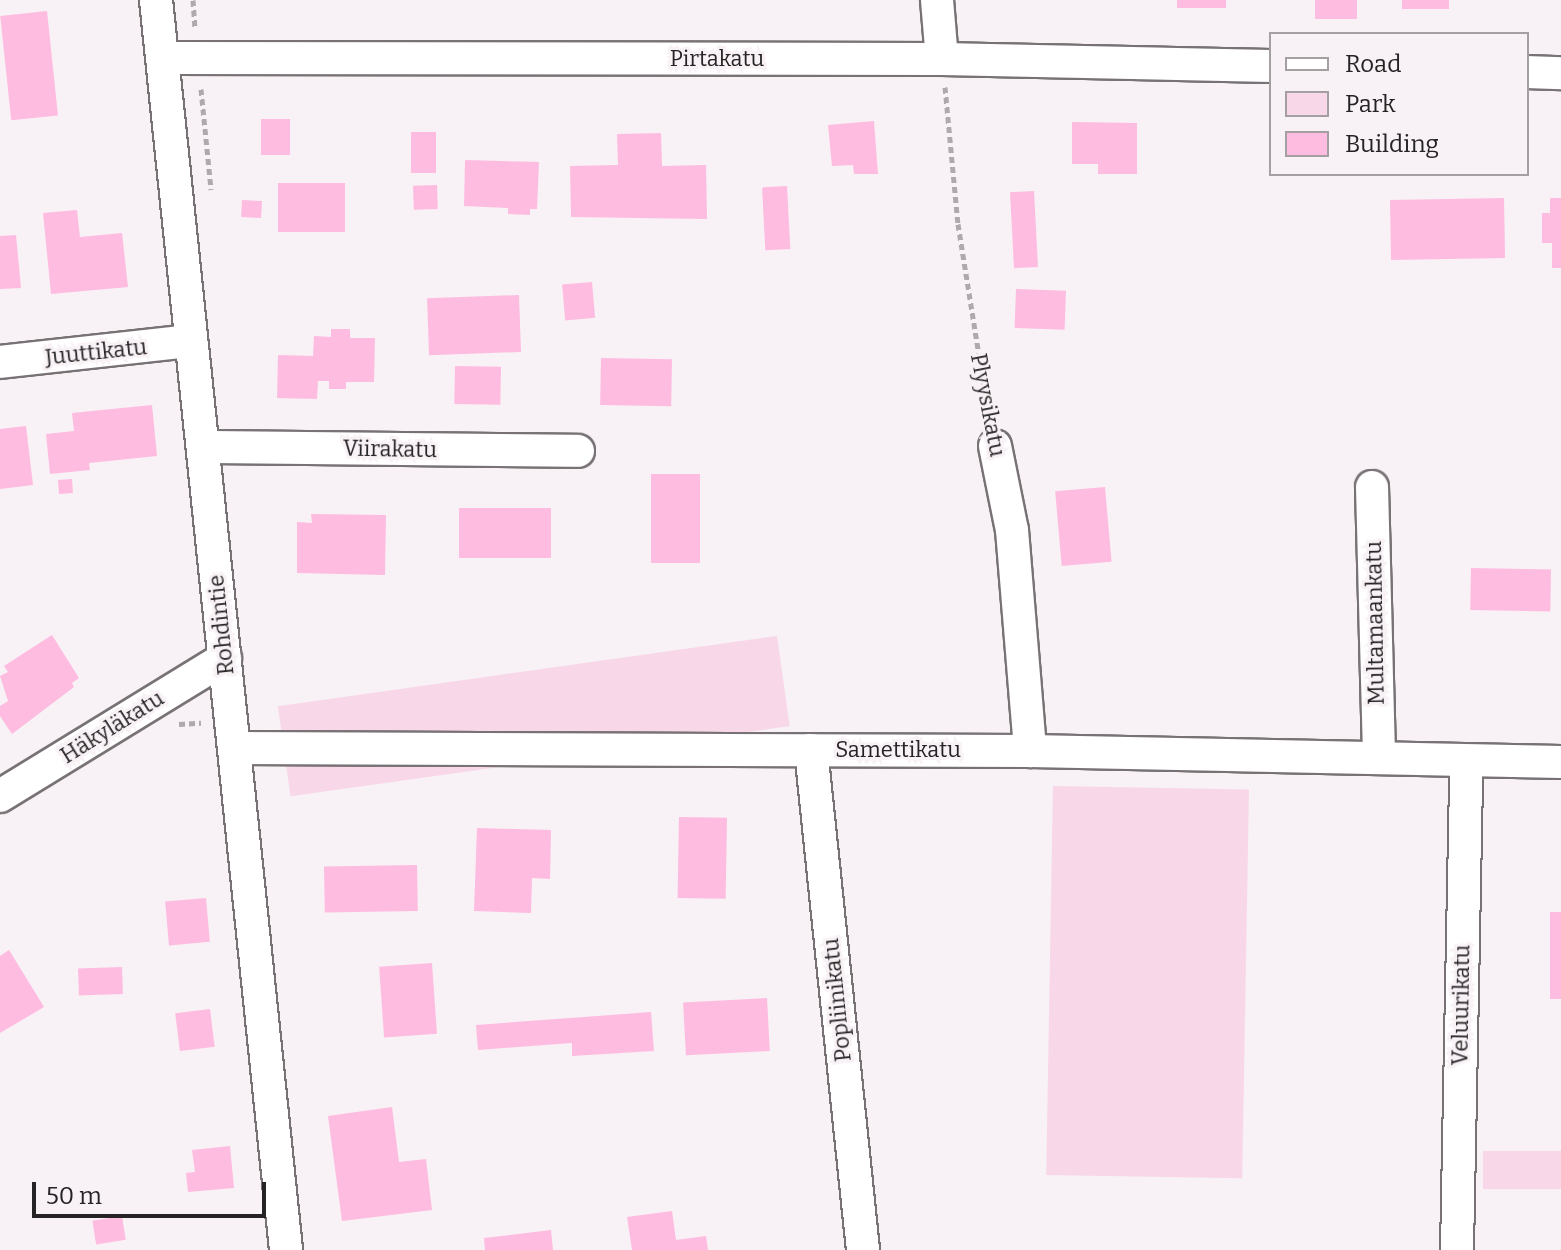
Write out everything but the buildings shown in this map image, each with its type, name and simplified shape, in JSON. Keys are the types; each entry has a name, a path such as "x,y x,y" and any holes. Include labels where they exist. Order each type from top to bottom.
{"street":[{"name":"Rohdintie","path":"156,0 286,1250"},
{"path":"937,0 942,59"},
{"name":"Pirtakatu","path":"162,58 942,59 1269,66"},
{"path":"1529,72 1561,73"},
{"name":"Juuttikatu","path":"0,362 191,341"},
{"name":"Plyysikatu","path":"995,446 1012,530 1030,751"},
{"name":"Viirakatu","path":"203,447 578,451"},
{"name":"Multamaankatu","path":"1372,487 1379,758"},
{"name":"Häkyläkatu","path":"0,796 225,658"},
{"name":"Samettikatu","path":"233,736 811,750 1030,751 1561,762"},
{"name":"Popliinikatu","path":"811,750 863,1250"},
{"name":"Veluurikatu","path":"1457,1250 1466,761"}],"path":[{"name":"Plyysikatu","path":"942,59 958,224 995,446"},
{"path":"167,726 233,736"}],"green space":[{"path":"777,636 790,726 291,796 278,706"},
{"path":"1053,786 1249,789 1242,1178 1046,1175"},
{"path":"1483,1151 1561,1151 1561,1189 1483,1189"}]}
